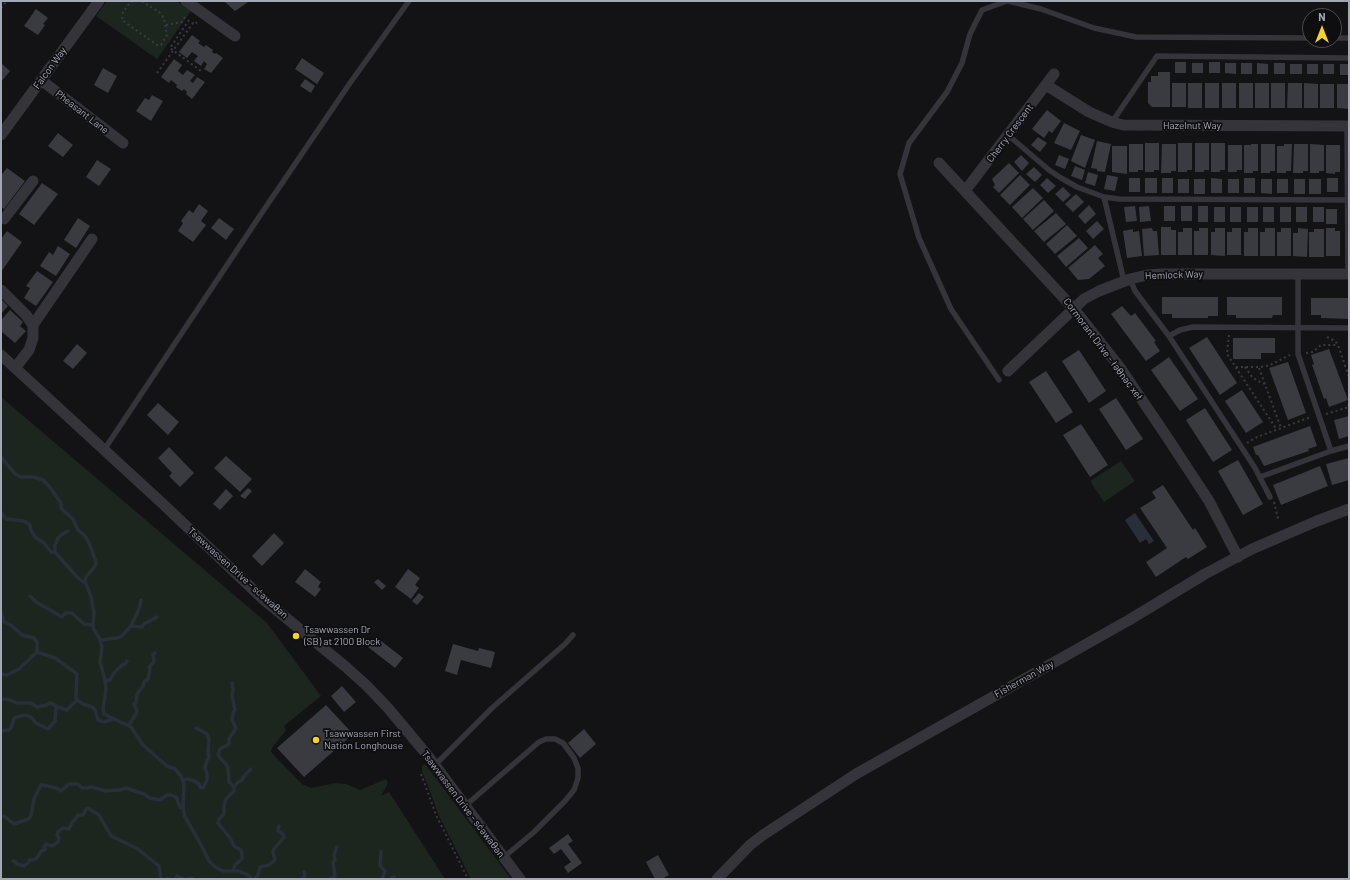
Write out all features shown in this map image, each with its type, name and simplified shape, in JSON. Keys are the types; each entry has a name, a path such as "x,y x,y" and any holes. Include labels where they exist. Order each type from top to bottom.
{"street":[{"name":"Falcon Way","path":"1,135 99,1"},
{"path":"187,6 235,36"},
{"name":"Cherry Crescent","path":"965,191 1054,74"},
{"name":"Pheasant Lane","path":"41,80 123,144"},
{"name":"Hazelnut Way","path":"1046,85 1089,112 1112,122 1134,126 1348,126"},
{"name":"Cormorant Drive - łəθnəc xeł","path":"939,163 1074,309 1121,369 1209,501 1238,557"},
{"path":"2,220 34,181"},
{"path":"33,324 92,239"},
{"name":"Hemlock Way","path":"1008,371 1084,299 1099,290 1127,280 1161,274 1348,274"},
{"path":"1,290 33,324 34,338 29,350 15,368"},
{"name":"Tsawwassen Drive - sc̓əwaθən","path":"1,355 163,504 263,599 346,666 367,686 388,708 435,765 520,879"},
{"name":"Fisherman Way","path":"717,879 750,845 763,835 856,774 1122,624 1205,574 1238,557 1317,521 1349,509"}],"lane":[{"path":"104,451 259,217 350,83 409,1"},
{"path":"999,380 951,309 918,238 900,174 910,143 947,92 962,63 970,34 982,10 1007,1 1041,9 1094,28 1136,37 1302,38"},
{"path":"1112,122 1157,56 1349,58"},
{"path":"1348,126 1348,274"},
{"path":"1008,135 1049,170 1061,178 1082,189 1104,197 1119,199 1348,200"},
{"path":"1104,197 1127,280 1169,336 1260,477 1270,497"},
{"path":"1298,274 1298,356 1331,451"},
{"path":"1169,336 1180,330 1193,327 1349,328"},
{"path":"1260,477 1349,446"},
{"path":"435,765 492,708 573,635"},
{"path":"465,806 539,742 546,739 555,739 563,743 574,758 578,768 578,778 574,790 534,832 504,857"}],"path":[{"path":"1,8 7,1"},
{"path":"133,1 123,12 122,20 157,45 161,45 166,39 167,35 166,25 162,14 141,1"},
{"path":"166,25 182,22 185,18 187,6"},
{"path":"157,72 193,23 185,18"},
{"path":"173,50 201,71"},
{"path":"1229,328 1227,352 1277,430"},
{"path":"1319,328 1322,336 1330,338 1338,345 1348,369 1349,377"},
{"path":"1303,353 1313,352 1321,345 1338,345"},
{"path":"1236,367 1259,368 1270,365 1291,354"},
{"path":"1245,367 1252,377 1265,384"},
{"path":"1259,368 1281,428"},
{"path":"1325,415 1349,407"},
{"path":"1241,447 1257,437 1313,416"},
{"path":"1270,497 1273,497 1278,519"},
{"path":"421,774 436,815 468,879"}],"shaded area":[{"path":"107,1 176,1 191,11 157,59 96,16"},
{"path":"1,397 267,623 321,696 284,726 286,730 272,748 271,752 302,784 311,788 335,783 346,784 360,790 386,779 388,783 381,796 389,792 445,879 1,879"},
{"path":"1121,461 1135,481 1104,502 1090,481"},
{"path":"1135,513 1154,541 1149,544 1146,539 1140,543 1125,520"},
{"path":"425,764 511,879 471,879 438,814 422,771 422,766"}],"building":[{"path":"224,1 247,1 248,2 235,11"},
{"path":"36,9 48,18 43,24 45,25 38,35 24,26"},
{"path":"192,35 200,41 198,43 204,47 206,45 213,50 212,52 223,58 211,73 204,69 207,64 204,61 201,66 194,61 198,56 192,52 187,58 179,52"},
{"path":"302,58 324,73 317,84 295,69"},
{"path":"174,59 182,65 178,71 183,75 187,70 195,75 190,81 193,83 197,77 205,82 192,99 186,94 187,92 184,89 182,91 176,87 177,85 171,80 169,83 161,77"},
{"path":"1175,62 1186,62 1186,73 1175,73"},
{"path":"1209,62 1220,62 1220,73 1209,73"},
{"path":"1,63 10,71 1,82"},
{"path":"1192,63 1203,63 1203,73 1192,73"},
{"path":"1225,63 1236,63 1236,74 1225,73"},
{"path":"1241,63 1252,63 1252,74 1241,74"},
{"path":"1257,63 1268,64 1268,74 1257,74"},
{"path":"1274,63 1285,63 1285,74 1274,74"},
{"path":"1290,64 1302,64 1302,74 1290,74"},
{"path":"1307,64 1318,64 1318,74 1307,74"},
{"path":"1323,64 1334,64 1334,74 1323,74"},
{"path":"1340,64 1349,64 1349,75 1340,75"},
{"path":"103,68 117,76 108,93 94,85"},
{"path":"1158,72 1170,72 1170,107 1152,107 1148,103 1148,82 1151,82 1151,76 1158,76"},
{"path":"305,79 315,86 311,93 300,86"},
{"path":"1172,83 1186,83 1186,107 1172,107"},
{"path":"1188,83 1202,83 1202,108 1188,108"},
{"path":"1205,83 1219,83 1219,108 1205,108"},
{"path":"1222,83 1236,83 1236,108 1222,108"},
{"path":"1239,83 1253,83 1253,108 1239,108"},
{"path":"1255,83 1269,83 1269,108 1255,108"},
{"path":"1271,83 1285,83 1285,108 1271,108"},
{"path":"1288,83 1302,83 1302,108 1287,108"},
{"path":"1304,83 1318,84 1318,108 1304,108"},
{"path":"1320,84 1334,84 1334,108 1320,108"},
{"path":"1337,84 1349,84 1349,109 1337,108"},
{"path":"152,95 163,101 151,121 136,111 145,98 149,100"},
{"path":"1047,110 1061,121 1052,133 1049,131 1044,138 1032,129"},
{"path":"1064,123 1080,131 1071,150 1054,143"},
{"path":"58,133 73,145 63,157 48,146"},
{"path":"1081,135 1095,140 1085,168 1071,161"},
{"path":"1038,137 1047,143 1040,152 1031,145"},
{"path":"1097,141 1111,144 1105,172 1097,171 1097,169 1091,168"},
{"path":"1145,143 1159,143 1159,170 1154,170 1154,172 1145,172"},
{"path":"1178,143 1192,143 1192,170 1187,170 1187,172 1178,172"},
{"path":"1195,143 1209,143 1209,170 1204,170 1204,172 1195,172"},
{"path":"1211,143 1225,143 1225,170 1220,170 1220,172 1211,172"},
{"path":"1129,144 1143,144 1143,170 1138,170 1138,172 1129,172"},
{"path":"1162,144 1176,144 1176,171 1171,171 1171,173 1161,173"},
{"path":"1258,144 1258,171 1253,171 1253,173 1244,173 1244,145"},
{"path":"1261,144 1275,144 1275,171 1270,171 1270,173 1261,173"},
{"path":"1284,144 1292,144 1291,171 1286,171 1286,173 1277,173 1277,146 1284,146"},
{"path":"1294,144 1308,144 1308,171 1303,171 1303,173 1293,173"},
{"path":"1310,144 1324,145 1324,171 1319,171 1319,173 1310,173"},
{"path":"1228,145 1242,145 1242,170 1237,170 1237,172 1228,172"},
{"path":"1326,145 1340,145 1340,172 1335,172 1335,174 1326,173"},
{"path":"1112,146 1127,146 1127,174 1112,172"},
{"path":"1021,155 1029,163 1022,171 1014,162"},
{"path":"1059,155 1069,159 1065,169 1055,165"},
{"path":"97,160 111,169 99,186 86,177"},
{"path":"1009,163 1019,173 999,193 993,187 995,185 992,179"},
{"path":"1075,166 1085,170 1082,180 1071,176"},
{"path":"1034,167 1042,175 1035,182 1026,174"},
{"path":"7,168 25,181 4,209 1,207 1,175"},
{"path":"1088,172 1098,175 1095,186 1085,183"},
{"path":"1020,175 1030,185 1010,205 1000,195"},
{"path":"1107,175 1118,177 1115,191 1104,189"},
{"path":"1047,178 1056,186 1048,193 1040,185"},
{"path":"1129,178 1140,178 1140,192 1129,192"},
{"path":"1145,178 1157,178 1157,193 1145,193"},
{"path":"1162,178 1173,178 1173,193 1162,193"},
{"path":"1211,178 1222,179 1222,193 1211,193"},
{"path":"1244,178 1255,178 1255,193 1244,193"},
{"path":"1327,178 1338,178 1338,192 1327,192"},
{"path":"1178,179 1189,179 1189,193 1178,193"},
{"path":"1194,179 1205,179 1205,194 1194,194"},
{"path":"1228,179 1239,179 1239,193 1228,193"},
{"path":"1261,179 1272,179 1272,194 1261,193"},
{"path":"1277,179 1288,179 1288,193 1277,193"},
{"path":"1294,179 1305,179 1305,194 1294,194"},
{"path":"1309,179 1321,179 1321,194 1309,194"},
{"path":"42,183 58,194 34,225 19,214"},
{"path":"1063,187 1071,195 1063,202 1055,194"},
{"path":"1033,188 1043,198 1022,218 1012,207"},
{"path":"1076,194 1084,202 1073,212 1065,204"},
{"path":"1044,200 1054,211 1033,230 1023,219"},
{"path":"199,204 208,211 201,221 206,225 193,242 178,231 183,223 181,221 189,210 193,213"},
{"path":"1089,205 1096,214 1085,224 1078,216"},
{"path":"1135,206 1137,221 1126,222 1124,207"},
{"path":"1149,206 1151,221 1140,222 1139,207"},
{"path":"1164,206 1175,206 1175,221 1164,221"},
{"path":"1181,206 1192,206 1192,221 1181,221"},
{"path":"1198,206 1208,206 1208,222 1198,222"},
{"path":"1214,207 1225,207 1225,222 1214,222"},
{"path":"1230,207 1241,207 1241,222 1230,222"},
{"path":"1247,207 1258,207 1258,222 1247,222"},
{"path":"1263,207 1274,207 1274,222 1263,222"},
{"path":"1280,207 1291,207 1291,222 1280,222"},
{"path":"1296,207 1307,207 1307,222 1296,222"},
{"path":"1313,207 1324,207 1324,222 1313,222"},
{"path":"1326,209 1337,209 1337,224 1326,224"},
{"path":"1056,213 1066,224 1044,242 1034,231"},
{"path":"78,218 90,226 76,248 64,240"},
{"path":"219,218 234,229 226,240 211,228"},
{"path":"1097,221 1104,229 1093,239 1086,231"},
{"path":"1067,225 1077,236 1055,254 1046,244"},
{"path":"1161,227 1171,227 1171,230 1176,230 1176,255 1161,255"},
{"path":"1152,228 1153,231 1157,231 1159,255 1144,256 1142,229"},
{"path":"1183,228 1192,228 1192,255 1178,255 1178,232 1183,232"},
{"path":"1199,228 1208,228 1208,255 1194,255 1194,231 1199,231"},
{"path":"1215,228 1225,228 1225,256 1211,255 1211,232 1215,232"},
{"path":"1232,228 1241,228 1241,255 1227,255 1227,232 1232,232"},
{"path":"1248,228 1258,228 1258,256 1244,256 1244,232 1248,232"},
{"path":"1265,228 1275,228 1275,256 1260,256 1260,232 1265,232"},
{"path":"1281,228 1291,228 1291,256 1277,256 1277,232 1281,232"},
{"path":"1298,228 1308,229 1307,257 1293,256 1293,233 1298,233"},
{"path":"1326,228 1335,228 1335,231 1340,231 1340,256 1326,256"},
{"path":"1133,229 1133,232 1139,231 1142,256 1127,258 1123,231"},
{"path":"1314,229 1324,229 1324,257 1309,257 1309,232 1314,232"},
{"path":"7,231 22,242 1,272 1,239"},
{"path":"1079,238 1088,248 1066,267 1057,256"},
{"path":"1095,245 1103,254 1098,258 1105,266 1089,279 1078,280 1068,268"},
{"path":"58,246 70,254 56,276 40,266 49,252 53,255"},
{"path":"37,271 53,282 36,306 24,298 30,288 26,286"},
{"path":"1162,297 1218,297 1218,316 1208,316 1208,318 1172,318 1172,314 1162,314"},
{"path":"1227,297 1282,297 1282,315 1273,315 1272,318 1236,318 1236,315 1227,315"},
{"path":"1311,298 1349,298 1349,319 1321,318 1321,315 1311,315"},
{"path":"1,299 8,306 1,314"},
{"path":"1122,306 1131,316 1135,313 1156,341 1154,342 1160,351 1146,361 1111,314"},
{"path":"10,310 23,322 20,326 26,331 15,343 1,331 1,320"},
{"path":"1207,337 1237,383 1220,395 1189,348"},
{"path":"1233,338 1275,338 1275,353 1261,353 1261,359 1233,359"},
{"path":"77,344 87,353 73,369 63,361"},
{"path":"1329,349 1348,400 1329,407 1326,398 1324,399 1312,365 1314,364 1311,355"},
{"path":"1079,350 1106,391 1089,403 1062,361"},
{"path":"1169,357 1198,399 1180,411 1151,370"},
{"path":"1288,362 1306,413 1288,420 1269,368"},
{"path":"1046,371 1073,412 1056,423 1029,382"},
{"path":"1242,390 1263,422 1246,433 1225,401"},
{"path":"1116,398 1143,439 1126,450 1099,409"},
{"path":"158,403 179,422 168,435 147,415"},
{"path":"1205,408 1232,450 1213,462 1186,420"},
{"path":"1349,416 1349,436 1339,439 1334,420"},
{"path":"1081,424 1108,465 1090,477 1063,435"},
{"path":"1310,426 1317,446 1308,449 1309,451 1264,466 1258,455 1256,455 1253,447"},
{"path":"169,447 194,473 180,487 169,476 172,473 158,458"},
{"path":"226,456 252,479 240,492 214,468"},
{"path":"1349,458 1349,480 1332,485 1326,464"},
{"path":"1238,460 1263,504 1243,515 1218,471"},
{"path":"1320,466 1328,486 1281,505 1273,485"},
{"path":"1163,485 1193,530 1195,528 1207,547 1188,559 1186,557 1156,577 1146,562 1167,548 1140,508 1156,498 1152,492"},
{"path":"248,488 252,491 245,499 240,496"},
{"path":"226,489 233,496 220,510 213,504"},
{"path":"274,533 284,543 262,566 252,556"},
{"path":"305,569 321,582 318,587 321,589 315,597 295,582"},
{"path":"408,569 420,578 415,585 419,588 411,599 395,587"},
{"path":"378,579 386,586 382,590 374,582"},
{"path":"419,593 424,597 417,605 412,601"},
{"path":"376,637 403,658 395,668 368,647"},
{"path":"453,644 478,651 479,648 495,652 491,668 461,660 457,675 445,671"},
{"path":"342,686 356,702 344,712 331,696"},
{"path":"326,705 353,734 304,777 277,748"},
{"path":"584,729 596,744 580,758 568,743"},
{"path":"568,834 573,841 568,844 582,863 568,873 564,867 571,862 561,849 554,854 549,848"},
{"path":"658,855 669,875 662,879 655,879 646,862"}],"waterway":[{"path":"1,457 15,474 21,477 34,477 43,480 61,503 61,508 73,519 78,530 85,536 89,543 96,562 85,581 91,597 94,613 94,630 100,639 102,647 100,662 106,690 103,709 104,714 131,727 143,745 167,766 175,769 181,776 184,784 183,808 185,817 209,861 215,867 223,871 239,871 248,875 251,879"},
{"path":"1,512 6,519 24,521 30,525 35,537 44,543 51,552 55,552 77,577 83,582 85,581"},
{"path":"55,552 55,545 58,538 68,531"},
{"path":"30,596 36,602 62,617 65,613 72,613 84,624 93,625"},
{"path":"100,640 122,636 131,626 139,609 141,600"},
{"path":"1,612 4,622 11,625 22,635 34,638 37,642 37,652"},
{"path":"131,626 142,627 144,624 157,617"},
{"path":"37,652 55,658 77,674 77,700 92,707 95,710 98,720 104,722 113,719"},
{"path":"1,674 7,675 19,669 37,652"},
{"path":"129,725 137,711 134,704 136,703 137,694 144,682 148,679 149,667 154,662 153,654 155,653"},
{"path":"105,681 110,680 114,673 127,661"},
{"path":"232,683 232,696 235,710 232,720 236,728 229,739 229,744 220,749 218,755 228,767 229,782 234,787"},
{"path":"3,699 17,703 31,703 37,707 47,705 49,703 57,707"},
{"path":"1,731 9,730 14,718 25,715 31,717 36,723 48,729 55,721 56,709 58,707 67,710 77,700"},
{"path":"183,780 188,779 195,781 200,787 203,788 207,780 205,768 209,758 209,739 207,734 196,728"},
{"path":"233,871 235,865 242,859 241,850 234,846 230,838 218,823 219,819 224,814 226,799 234,791 234,787 237,783 242,780 251,769"},
{"path":"1,817 4,816 14,824 28,819 31,816 34,799 41,785 56,788 61,791 69,784 78,784 82,788 92,787 105,791 126,788 144,794 150,798 160,800 167,795 171,795 176,797 180,807 183,808"},
{"path":"13,861 24,866 29,862 29,860 37,858 41,851 45,850 44,847 46,844 52,846 58,842 58,832 63,828 69,829 72,822 78,815 83,815 88,808 99,815 111,836 138,849 159,866 161,879"},
{"path":"254,879 258,875 260,867 269,865 275,860 273,852 274,849 284,837 283,834 278,831 279,826"},
{"path":"330,879 335,876 333,862 335,860 334,855 337,847"},
{"path":"381,851 380,866 385,871 382,879"},
{"path":"302,879 305,876 304,872"},
{"path":"176,879 177,876 184,879"},
{"path":"188,879 193,879"}],"place":[{"name":"Tsawwassen Dr (SB) at 2100 Block","path":"296,636"},
{"name":"Tsawwassen First Nation Longhouse","path":"316,740"}]}
